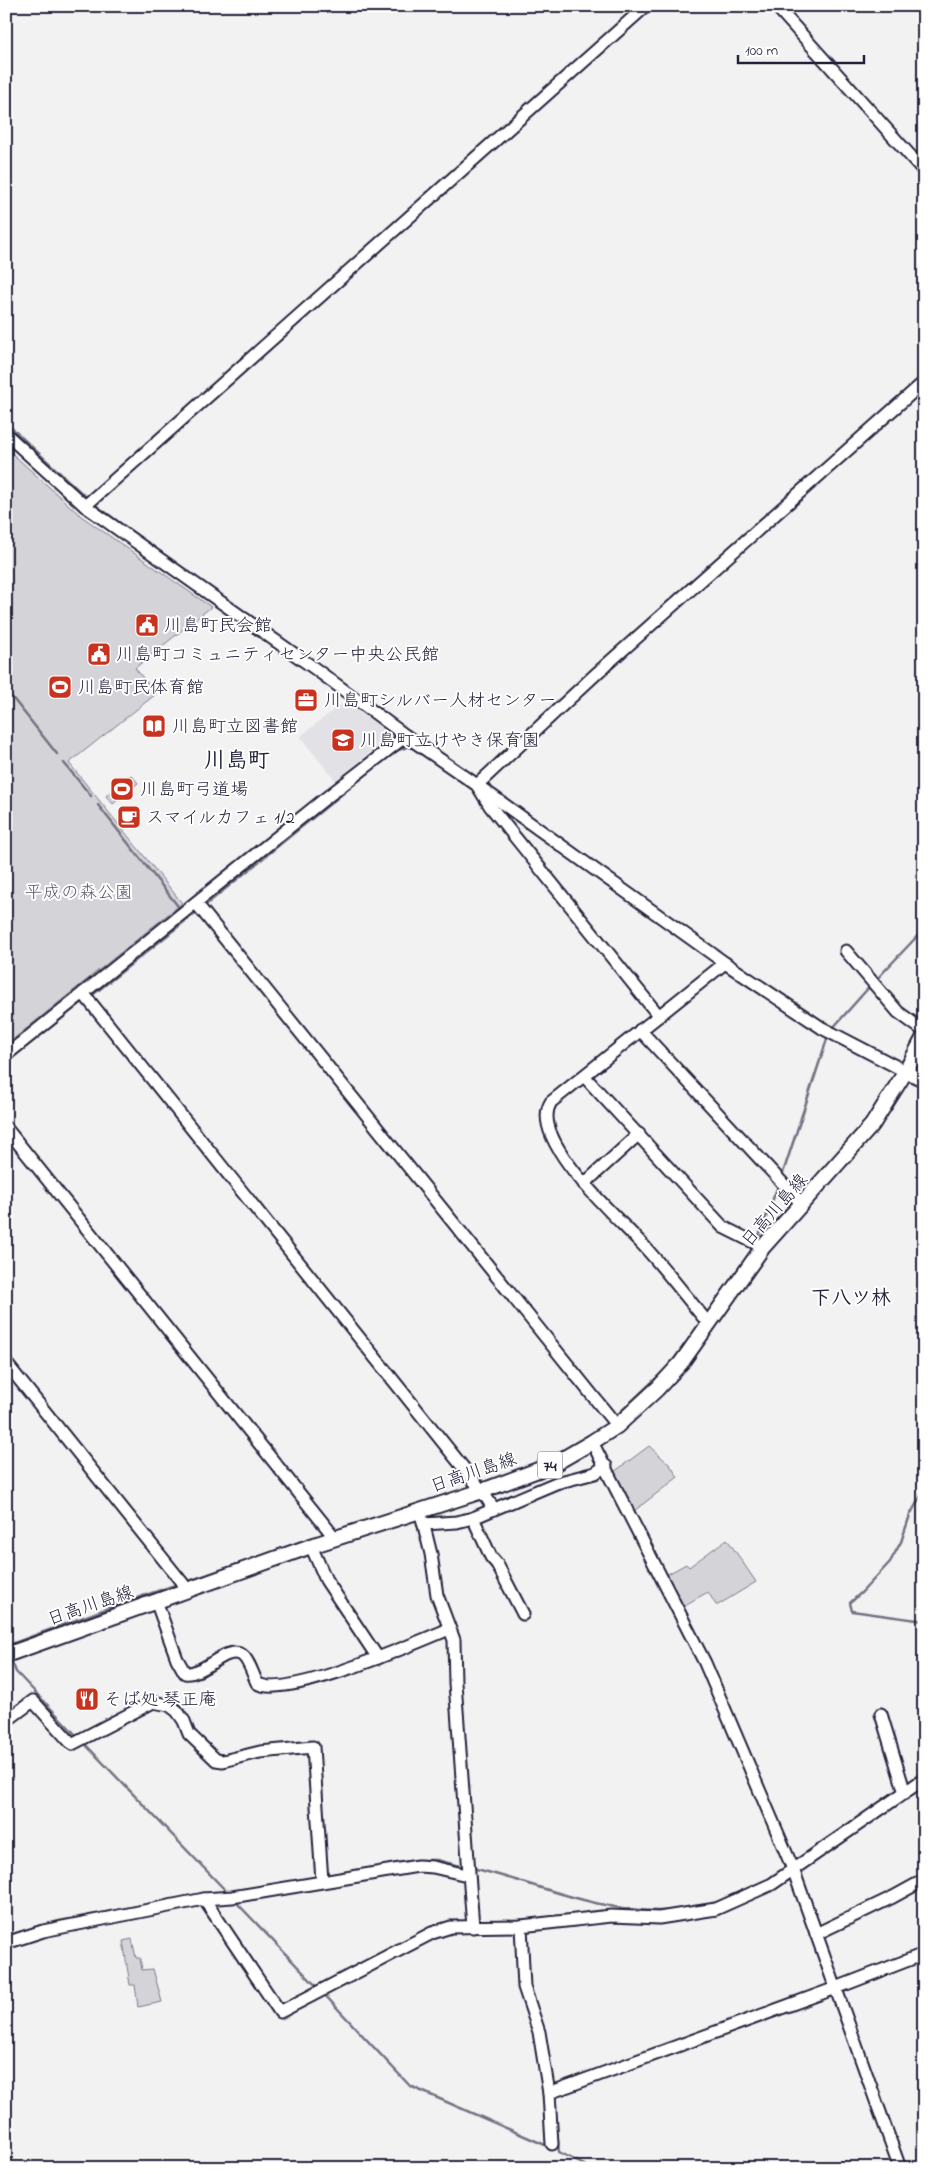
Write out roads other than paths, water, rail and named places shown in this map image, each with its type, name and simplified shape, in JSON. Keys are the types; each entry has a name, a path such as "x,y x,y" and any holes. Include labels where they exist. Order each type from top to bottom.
{"main road":[{"name":"日高川島線","path":"6,1655 311,1546 482,1491 548,1466 617,1426 654,1392 681,1363 763,1248 872,1125 906,1071 924,1037"}],"street":[{"path":"85,506 646,6"},
{"path":"776,6 924,171"},
{"path":"477,784 597,673 924,382"},
{"path":"6,434 85,506 406,736 477,784 725,963 822,1028 924,1081"},
{"path":"6,1055 322,801 406,736"},
{"path":"477,784 490,806 659,1016"},
{"path":"196,904 617,1426"},
{"path":"846,951 898,1012 924,1031"},
{"path":"709,1324 644,1246 584,1184 552,1139 547,1121 548,1107 551,1102 725,963"},
{"path":"83,993 482,1491 490,1503 491,1510"},
{"path":"640,1030 802,1204"},
{"path":"584,1076 723,1227 763,1248"},
{"path":"6,1128 335,1538"},
{"path":"584,1184 639,1134"},
{"path":"6,1363 188,1590"},
{"path":"592,1442 606,1466 705,1663 793,1870 900,2168"},
{"path":"548,1466 556,1483"},
{"path":"424,1524 457,1522 473,1518 556,1483 594,1473 606,1466"},
{"path":"420,1510 431,1554 437,1595 454,1640 467,1875 473,1927"},
{"path":"473,1518 491,1557 497,1564 523,1614"},
{"path":"311,1546 331,1587 378,1658"},
{"path":"156,1602 177,1659 185,1674 200,1672 217,1658 236,1654 242,1655 246,1660 257,1683 261,1686 274,1686 331,1675 366,1664 449,1629"},
{"path":"6,1721 33,1701 72,1744 153,1702 168,1705 177,1711 189,1734 216,1760 223,1761 260,1752 313,1747 322,1881"},
{"path":"880,1714 905,1793"},
{"path":"204,1899 280,2012 432,1933 452,1927 521,1926 611,1916 659,1918 716,1909 772,1884 924,1779"},
{"path":"6,1943 43,1930 204,1899 232,1897 418,1866 433,1867 467,1875"},
{"path":"816,1934 924,1880"},
{"path":"521,1926 524,1987 539,2032 549,2093 552,2144"},
{"path":"549,2093 924,1954"}],"waterway":[{"path":"6,423 88,499"},
{"path":"94,504 146,542"},
{"path":"11,696 57,754"},
{"path":"398,723 425,742 421,743"},
{"path":"395,751 414,745"},
{"path":"203,907 389,756"},
{"path":"64,763 91,796"},
{"path":"98,805 181,910"},
{"path":"90,997 199,910"},
{"path":"875,981 924,929"},
{"path":"832,1029 871,985"},
{"path":"6,1063 85,1000"},
{"path":"782,1176 828,1036"},
{"path":"757,1241 779,1183"},
{"path":"615,1417 667,1368 686,1344"},
{"path":"545,1460 558,1454"},
{"path":"924,1490 910,1515 901,1542 890,1562 850,1603 852,1611 924,1621"},
{"path":"334,1531 451,1494"},
{"path":"186,1582 327,1533"},
{"path":"6,1646 178,1584"},
{"path":"10,1657 16,1672 77,1736"},
{"path":"83,1742 228,1893"},
{"path":"324,1876 416,1860 437,1860 464,1867"},
{"path":"472,1868 599,1904 650,1911 676,1910"},
{"path":"302,1880 319,1877"},
{"path":"6,1936 59,1921 175,1899"},
{"path":"235,1901 319,1989"},
{"path":"701,1906 722,1901"},
{"path":"323,1993 410,2086 545,2145"},
{"path":"651,2062 740,2029"},
{"path":"557,2131 559,2152 590,2168"}],"place":[{"name":"川島町民会館","path":"147,625"},
{"name":"川島町コミュニティセンター中央公民館","path":"99,654"},
{"name":"川島町民体育館","path":"60,687"},
{"name":"川島町シルバー人材センター","path":"306,700"},
{"name":"川島町立図書館","path":"154,726"},
{"name":"川島町立けやき保育園","path":"343,740"},
{"name":"川島町弓道場","path":"122,789"},
{"name":"スマイルカフェ 1/2","path":"129,817"},
{"name":"そば処 琴正庵","path":"87,1699"}],"district":[{"name":"川島町","path":"237,759"},
{"name":"下八ツ林","path":"851,1297"}],"park label":[{"name":"平成の森公園","path":"79,892"}]}
